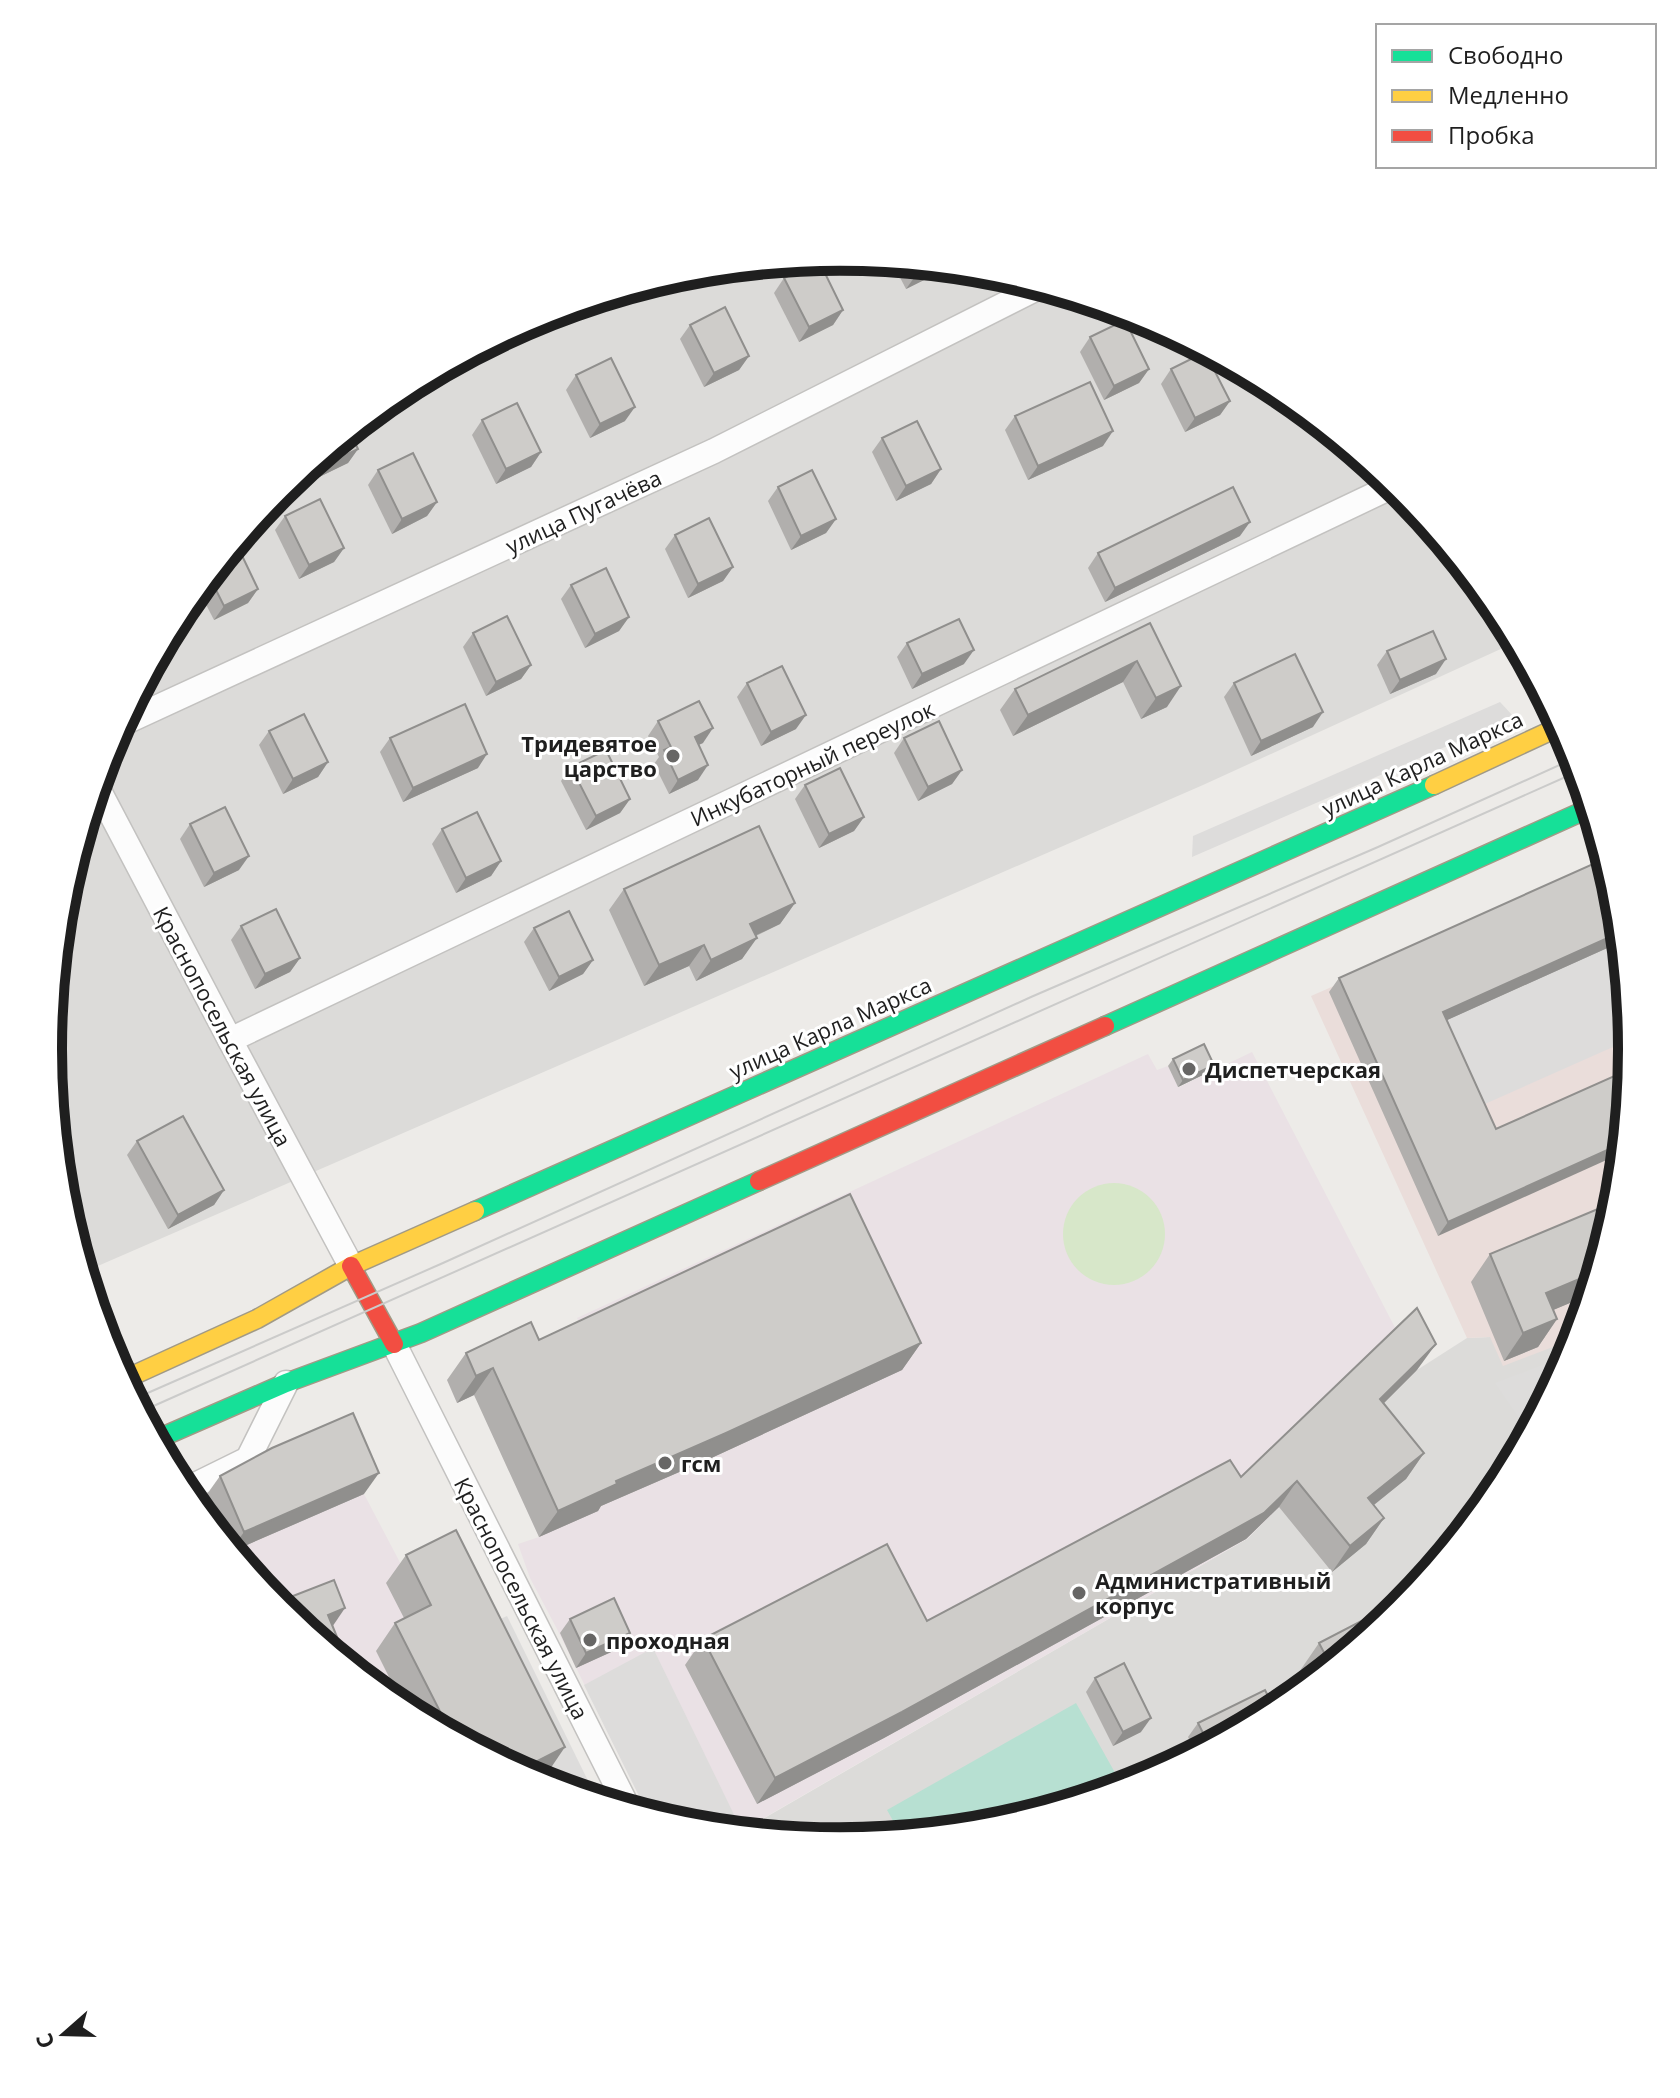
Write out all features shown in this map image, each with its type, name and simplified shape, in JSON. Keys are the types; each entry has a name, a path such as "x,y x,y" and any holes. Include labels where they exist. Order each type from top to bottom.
{"main road":[{"name":"улица Карла Маркса","path":"134,1375 257,1319 351,1266 1351,823 1550,731"},
{"path":"165,1436 286,1383 394,1344 1581,812"},
{"path":"351,1266 394,1344"}],"street":[{"name":"улица Пугачёва","path":"137,717 714,451 1025,294"},
{"name":"Инкубаторный переулок","path":"230,1040 1382,491"},
{"name":"Краснопосельская улица","path":"103,799 351,1266"},
{"name":"Краснопосельская улица","path":"394,1344 621,1795"},
{"path":"196,1485 248,1459 286,1383"}],"shaded area":[{"path":"840,271 942,278 1041,298 1138,330 1229,375 1272,402 1353,464 1390,499 1457,575 1506,647 1203,785 94,1268 77,1201 69,1151 62,1049 64,998 77,897 89,848 103,799 142,705 166,660 223,575 255,536 327,464 366,432 451,375 542,330 639,298 738,278"},
{"path":"1500,702 1514,717 1192,857 1193,836"},
{"path":"1597,871 1611,947 1616,998 1616,1100 1603,1201 1577,1299 1560,1344 1503,1366 1490,1337 1467,1338 1311,996"},
{"path":"1610,938 1618,1045 1478,1107 1437,1014"},
{"path":"1252,1052 1417,1370 1247,1539 757,1822 688,1812 641,1801 530,1578 518,1544 539,1537 479,1405 474,1395 457,1403 447,1380 513,1349 581,1326 577,1318 1148,1054 1157,1070 1168,1066 1179,1087"},
{"path":"1467,1338 1561,1340 1514,1438 1457,1523 1425,1562 1353,1634 1272,1696 1229,1723 1138,1768 1090,1786 992,1812 891,1825 840,1827 758,1822 1247,1539 1417,1370"},
{"path":"1553,1361 1522,1423 1495,1383"},
{"path":"338,1435 364,1494 405,1572 538,1766 451,1723 366,1666 290,1599 255,1562 203,1494"},
{"path":"507,1616 591,1786 544,1769 474,1631"},
{"path":"653,1648 737,1820 641,1801 584,1685"}],"green space":[{"path":"1114,1183 1133,1187 1150,1198 1161,1215 1165,1234 1161,1253 1150,1270 1133,1281 1114,1285 1095,1281 1078,1270 1067,1253 1063,1234 1067,1215 1078,1198 1095,1187"},
{"path":"1076,1703 1117,1776 1041,1800 942,1820 895,1825 887,1810"}],"building":[{"path":"824,272 843,310 809,327 784,278 795,273"},
{"path":"725,307 749,356 714,373 690,325"},
{"path":"1119,323 1128,326 1149,369 1114,386 1090,337"},
{"path":"1195,357 1212,366 1230,401 1195,418 1171,369"},
{"path":"611,358 635,407 600,424 576,375"},
{"path":"1090,382 1113,431 1038,466 1015,416"},
{"path":"517,403 541,452 506,469 482,420"},
{"path":"917,421 941,469 906,486 882,438"},
{"path":"354,441 358,449 327,464"},
{"path":"413,453 437,502 402,519 378,470"},
{"path":"812,470 836,519 801,536 778,487"},
{"path":"1233,487 1250,522 1115,588 1098,553"},
{"path":"320,499 344,548 309,565 285,516"},
{"path":"709,518 733,567 698,584 675,535"},
{"path":"241,553 258,589 224,606 214,587"},
{"path":"606,568 629,617 595,634 571,585"},
{"path":"507,616 531,665 496,682 473,633"},
{"path":"959,619 974,650 922,674 907,643"},
{"path":"1150,623 1181,686 1156,698 1137,661 1028,715 1015,689"},
{"path":"1433,631 1446,659 1400,680 1387,651"},
{"path":"1295,654 1323,712 1261,741 1234,683"},
{"path":"782,666 806,715 771,732 747,683"},
{"path":"699,701 713,728 695,737 708,765 678,780 664,750 671,747 658,721"},
{"path":"465,704 487,754 413,788 390,738"},
{"path":"304,714 328,762 293,779 269,731"},
{"path":"939,721 962,770 928,787 904,738"},
{"path":"606,750 630,799 596,816 571,767"},
{"path":"840,768 864,817 829,834 805,785"},
{"path":"225,807 249,856 214,873 190,824"},
{"path":"477,812 501,861 466,878 442,829"},
{"path":"759,826 795,903 750,924 757,938 711,960 704,945 659,965 624,889"},
{"path":"1593,864 1603,897 1609,937 1443,1012 1496,1129 1617,1075 1611,1148 1448,1222 1339,978"},
{"path":"276,909 300,958 265,974 241,926"},
{"path":"569,911 593,960 559,977 534,928"},
{"name":"Диспетчерская","path":"1204,1044 1214,1065 1183,1080 1173,1059"},
{"path":"183,1116 224,1190 178,1215 137,1141"},
{"path":"850,1194 921,1343 616,1481 617,1484 558,1511 493,1368 476,1376 466,1353 531,1322 539,1340"},
{"path":"1601,1208 1583,1277 1546,1293 1557,1319 1523,1333 1490,1254"},
{"path":"1417,1308 1436,1344 1380,1399 1424,1453 1368,1498 1384,1518 1350,1546 1297,1481 1264,1513 902,1712 775,1778 703,1639 887,1544 927,1621 1230,1460 1241,1477"},
{"path":"353,1413 379,1473 244,1532 220,1476 272,1448"},
{"path":"456,1530 565,1747 532,1764 443,1718 395,1623 431,1605 406,1555"},
{"path":"334,1580 345,1608 328,1615 340,1645 327,1634 289,1598"},
{"path":"614,1598 630,1633 586,1653 570,1619"},
{"path":"1367,1618 1368,1620 1326,1656 1319,1643"},
{"path":"1124,1663 1151,1718 1123,1732 1095,1678"},
{"path":"1265,1690 1269,1698 1205,1736 1198,1723"}],"tram line":[{"path":"143,1395 1031,997 1564,763"},
{"path":"150,1408 1568,776"}],"traffic: fast":[{"path":"475,1211 1434,785"},
{"path":"1105,1026 1581,812"},
{"path":"165,1436 286,1383 421,1333 759,1181"}],"traffic: slow":[{"path":"1434,785 1550,731"},
{"path":"134,1375 257,1319 351,1266 475,1211"}],"traffic: jam":[{"path":"759,1181 1105,1026"},
{"path":"351,1266 394,1344"}],"place":[{"name":"Тридевятое царство","path":"673,756"},
{"name":"Диспетчерская","path":"1189,1069"},
{"name":"гсм","path":"665,1463"},
{"name":"Административный корпус","path":"1079,1593"},
{"name":"проходная","path":"590,1640"}]}
